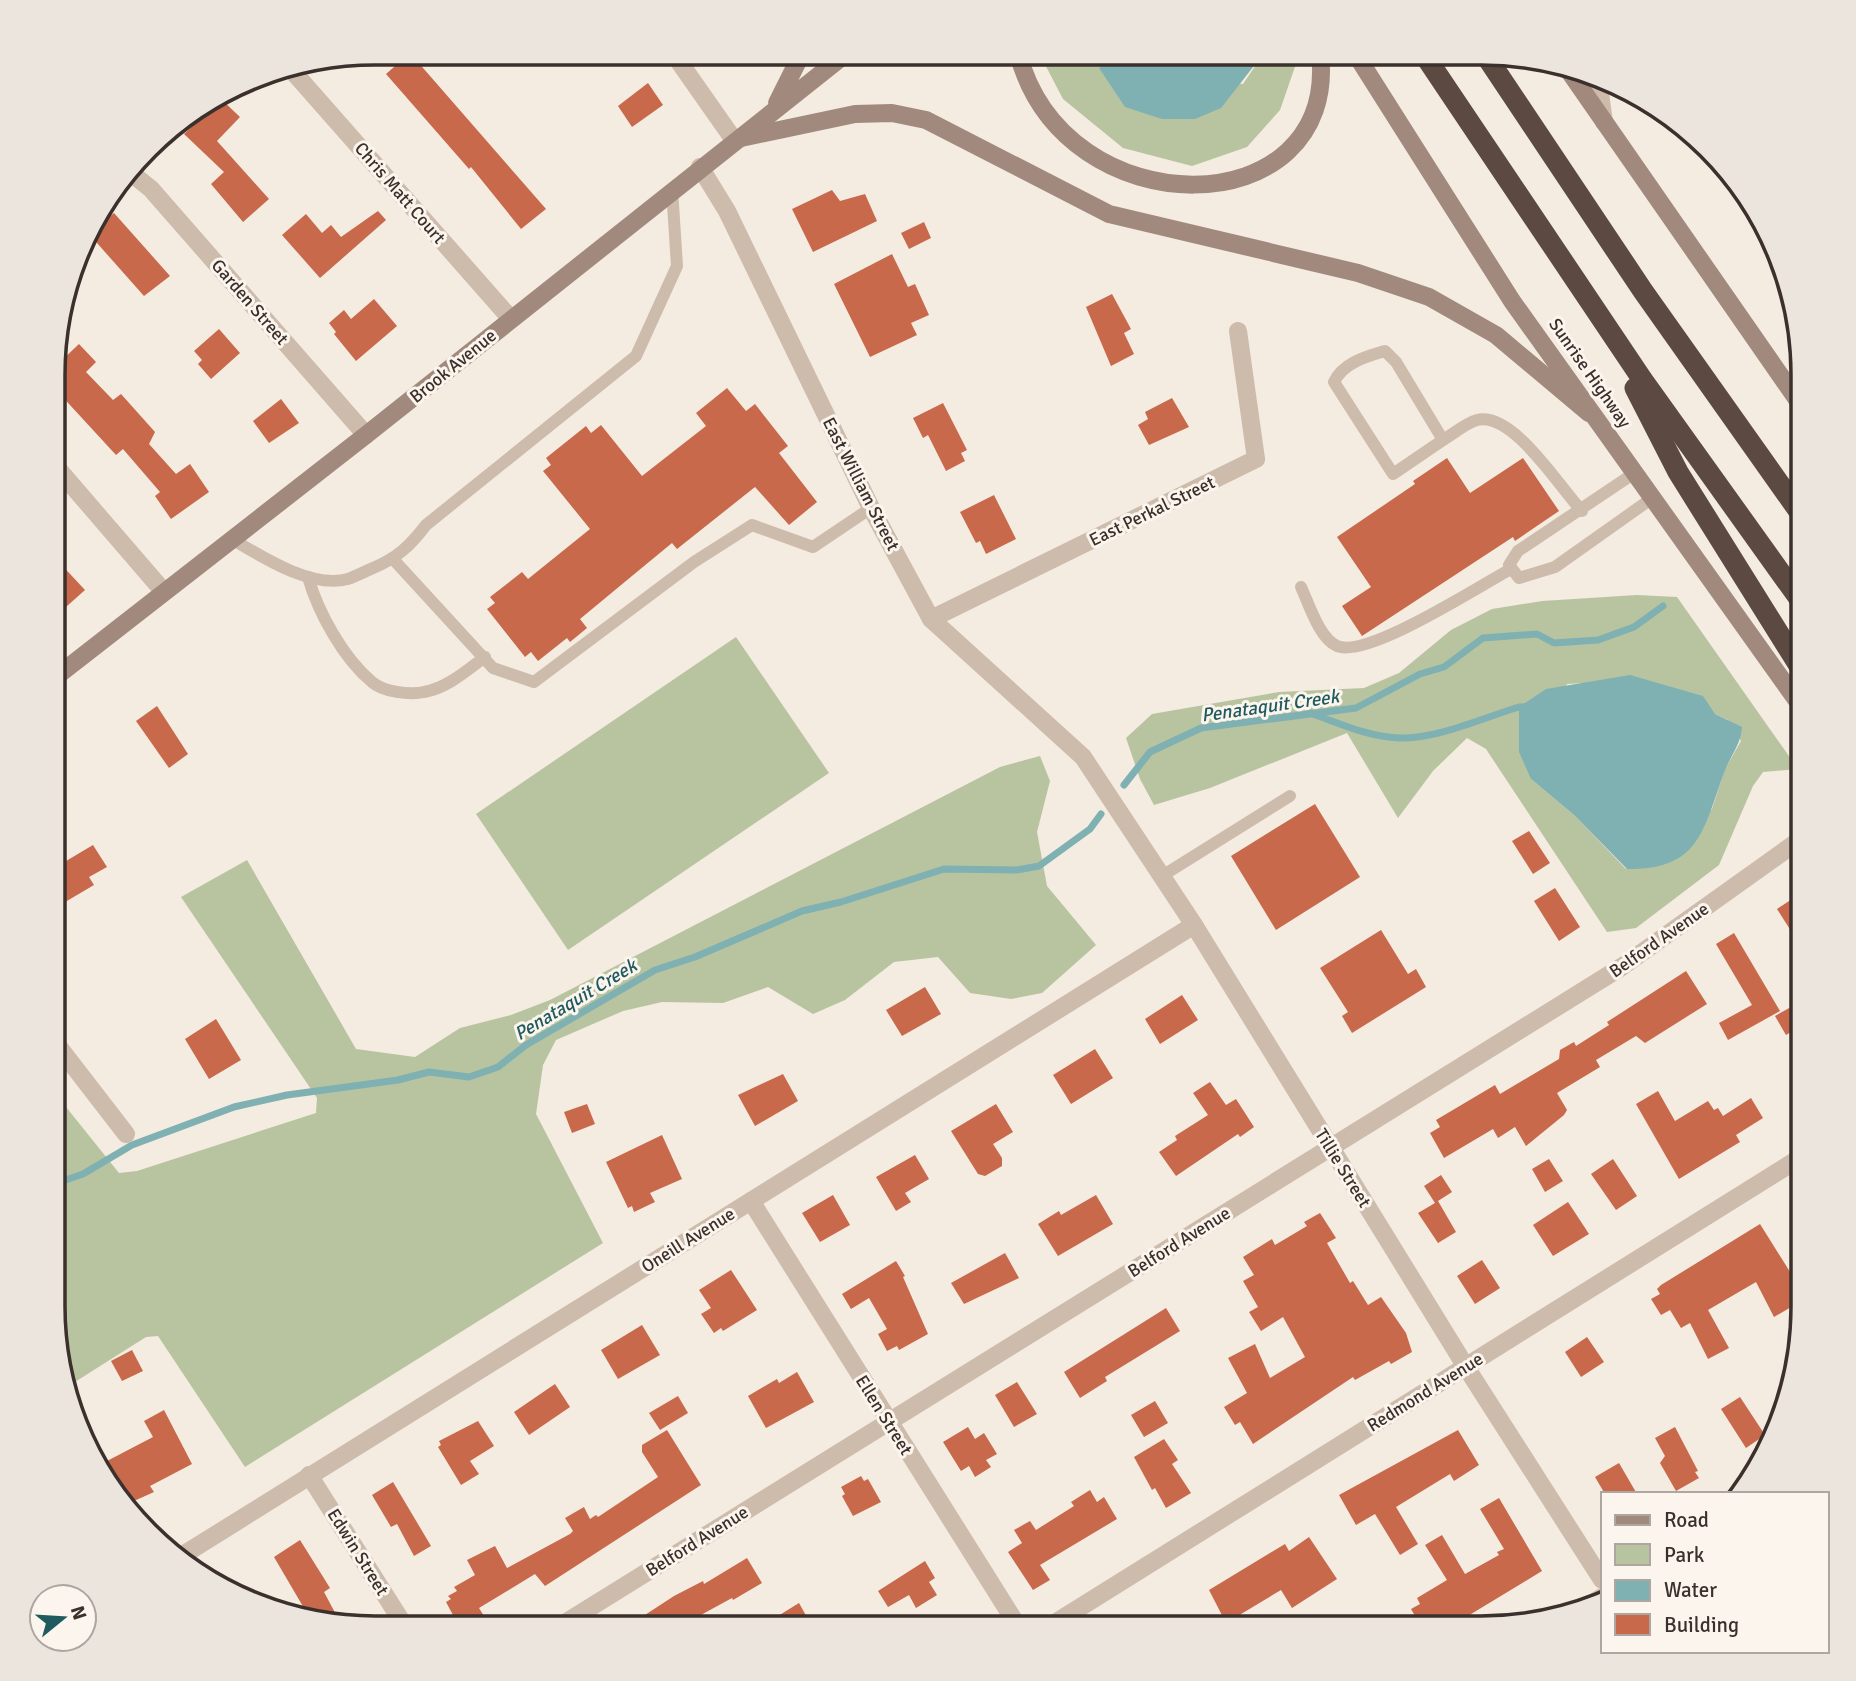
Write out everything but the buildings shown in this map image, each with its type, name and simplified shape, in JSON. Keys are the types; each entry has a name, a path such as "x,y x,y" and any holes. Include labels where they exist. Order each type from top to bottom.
{"highway":[{"path":"1431,65 1596,312 1791,587"},
{"path":"1492,65 1643,291 1791,500"},
{"path":"1596,312 1678,472 1791,653"}],"main road":[{"path":"774,108 797,65"},
{"name":"Brook Avenue","path":"65,670 366,435 831,65"},
{"path":"1022,65 1041,106 1061,130 1086,153 1114,170 1144,180 1189,186 1215,184 1243,176 1290,147 1301,135 1314,108 1320,65"},
{"name":"Sunrise Highway","path":"1362,65 1458,220 1589,413 1791,692"},
{"path":"1575,79 1791,391"},
{"path":"734,140 855,114 892,113 926,120 1109,214 1358,273 1429,297 1496,335 1589,413"}],"street":[{"path":"681,65 734,140"},
{"name":"Chris Matt Court","path":"296,75 511,319"},
{"path":"1599,88 1604,122"},
{"name":"East William Street","path":"700,167 727,211 871,508 932,619 1000,678 1083,757"},
{"name":"Garden Street","path":"137,177 151,189 366,435"},
{"name":"East Perkal Street","path":"932,619 1256,459 1238,331"},
{"path":"65,477 163,592"},
{"name":"Tillie Street","path":"1083,757 1194,925 1466,1367 1601,1578"},
{"name":"Belford Avenue","path":"575,1616 1623,966 1791,846"},
{"name":"Oneill Avenue","path":"187,1553 1194,925"},
{"path":"65,1055 126,1134"},
{"name":"Redmond Avenue","path":"1065,1616 1791,1164"},
{"name":"Ellen Street","path":"751,1201 1010,1616"},
{"name":"Edwin Street","path":"309,1475 398,1616"}],"lane":[{"path":"232,539 273,563 308,577 345,580 393,559 409,547 426,524 636,356 677,266 672,189"},
{"path":"1443,440 1396,362 1385,351 1366,356 1340,370 1334,382 1393,474 1477,420 1495,422 1532,447 1582,511"},
{"path":"1633,474 1582,511 1518,551 1509,565 1511,569 1519,578 1555,567 1651,499"},
{"path":"393,559 494,668 534,682 694,562 752,524 813,547 871,508"},
{"path":"1301,587 1334,645 1350,650 1377,642 1511,569"},
{"path":"308,577 315,603 330,630 373,684 394,691 423,692 448,684 485,657"},
{"path":"1161,876 1290,796"}],"green space":[{"path":"1045,65 1102,65 1099,68 1243,84 1256,65 1296,65 1280,110 1247,147 1192,166 1123,148 1063,99"},
{"path":"1637,595 1677,597 1791,759 1791,770 1763,772 1753,786 1719,865 1636,928 1607,932 1486,749 1467,738 1433,771 1398,818 1347,733 1210,788 1154,805 1140,779 1126,738 1152,714 1279,692 1364,688 1399,673 1451,630 1492,609 1542,601","holes":["1586,683 1715,714 1728,720 1741,741 1725,769 1712,809 1626,869 1574,815 1531,779 1567,684"]},
{"path":"736,637 829,773 568,950 476,814"},
{"path":"1040,756 1050,781 1037,832 1047,886 1096,945 1042,993 1011,999 970,993 938,957 894,962 845,1000 813,1014 768,987 723,1003 662,1002 623,1011 556,1040 543,1065 536,1114 603,1243 245,1467 158,1336 146,1337 74,1382 65,1326 65,1106 119,1173 137,1171 316,1113 317,1098 181,897 247,860 356,1049 415,1057 460,1028 511,1015 550,1000 1000,767"}],"water":[{"path":"1102,65 1255,65 1221,108 1195,119 1162,119 1125,107 1099,68"},
{"path":"1630,675 1703,696 1715,714 1742,727 1740,739 1695,843 1684,854 1670,862 1651,868 1627,869 1574,815 1531,779 1519,752 1519,707 1546,689"}],"waterway":[{"name":"Penataquit Creek","path":"1124,785 1150,752 1201,728 1356,708 1420,674 1444,667 1483,638 1537,634 1554,643 1598,640 1634,627 1663,606"},
{"path":"1310,713 1365,732 1399,738 1444,732 1519,707 1528,707"},
{"name":"Penataquit Creek","path":"65,1180 83,1174 132,1145 234,1107 287,1095 398,1080 429,1072 469,1077 498,1067 526,1045 655,970 695,957 802,911 841,902 944,869 1017,870 1039,866 1090,829 1101,814"}]}
